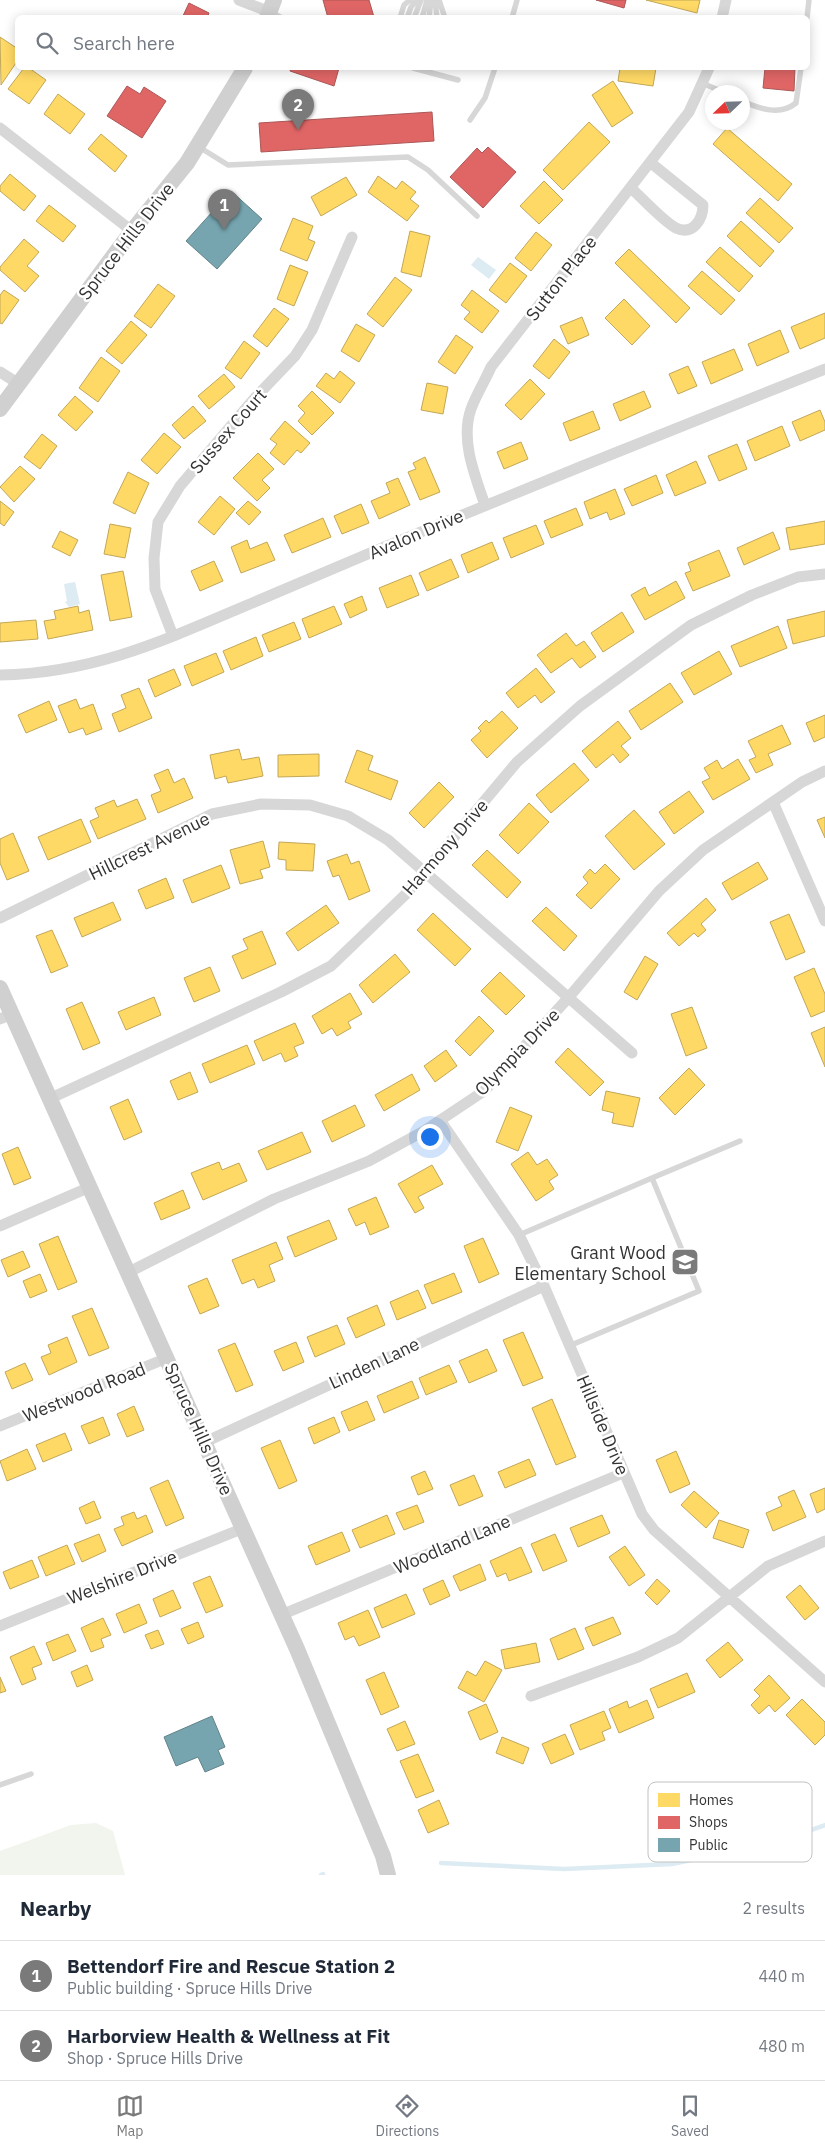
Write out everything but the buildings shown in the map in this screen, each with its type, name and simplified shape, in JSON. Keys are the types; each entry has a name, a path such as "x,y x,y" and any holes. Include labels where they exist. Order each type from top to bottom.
{"main road":[{"name":"Spruce Hills Drive","path":"0,409 132,231 187,163 244,70"},
{"name":"Spruce Hills Drive","path":"0,988 6,1016 49,1099 90,1187 282,1614 383,1856 388,1875"}],"street":[{"path":"239,0 273,12"},
{"path":"723,15 726,0"},
{"name":"Sutton Place","path":"485,505 470,459 468,446 470,411 491,367 689,112 708,70"},
{"path":"0,128 132,231"},
{"path":"631,188 676,228 686,230 695,226 703,216 703,205 651,163"},
{"name":"Sussex Court","path":"173,636 155,590 154,558 158,522 180,486 253,400 295,356 312,330 352,237"},
{"name":"Avalon Drive","path":"0,676 74,668 118,657 173,636 485,505 825,369"},
{"path":"0,372 19,384"},
{"name":"Harmony Drive","path":"49,1099 281,992 331,966 408,892 517,762 580,706 691,625 752,595 789,580 825,574"},
{"name":"Olympia Drive","path":"128,1272 274,1199 369,1161 440,1120 484,1091 570,997 659,891 703,850 802,782 825,771"},
{"path":"773,802 825,921"},
{"name":"Hillcrest Avenue","path":"0,918 212,814 261,804 310,805 348,816 388,840 426,870 632,1053"},
{"name":"Hillside Drive","path":"440,1120 518,1235 544,1286 642,1514 654,1530 825,1682"},
{"path":"0,1226 90,1187"},
{"name":"Linden Lane","path":"205,1442 544,1286"},
{"name":"Westwood Road","path":"0,1426 167,1358"},
{"name":"Woodland Lane","path":"282,1614 623,1473"},
{"name":"Welshire Drive","path":"0,1626 244,1528"},
{"path":"531,1696 638,1657 678,1638 768,1566 825,1541"}],"lane":[{"path":"401,15 404,5 410,0"},
{"path":"408,15 410,7 417,0"},
{"path":"415,15 421,0"},
{"path":"423,15 426,0"},
{"path":"429,15 431,0"},
{"path":"437,0 437,15"},
{"path":"437,0 444,15"},
{"path":"513,15 517,0"},
{"path":"807,15 809,0"},
{"path":"430,70 458,80"},
{"path":"470,120 485,98 494,70"},
{"path":"750,105 777,111 788,110 796,103 800,70"},
{"path":"702,83 707,85"},
{"path":"197,146 228,164 408,157 428,170 477,216"},
{"path":"518,1235 740,1140"},
{"path":"569,1346 699,1291 652,1178"},
{"path":"0,1785 31,1774"}],"shaded area":[{"path":"478,257 496,270 489,279 471,265"},
{"path":"75,582 80,604 69,607 65,602 67,601 64,584"},
{"path":"96,1823 113,1831 125,1875 0,1875 0,1851 71,1825"}],"waterway":[{"path":"812,1830 825,1825"},
{"path":"441,1863 564,1869 682,1862"}],"place":[{"name":"Harborview Health & Wellness at Fit","path":"298,130"},
{"name":"Bettendorf Fire and Rescue Station 2","path":"224,230"},
{"name":"Grant Wood Elementary School","path":"685,1262"}]}
